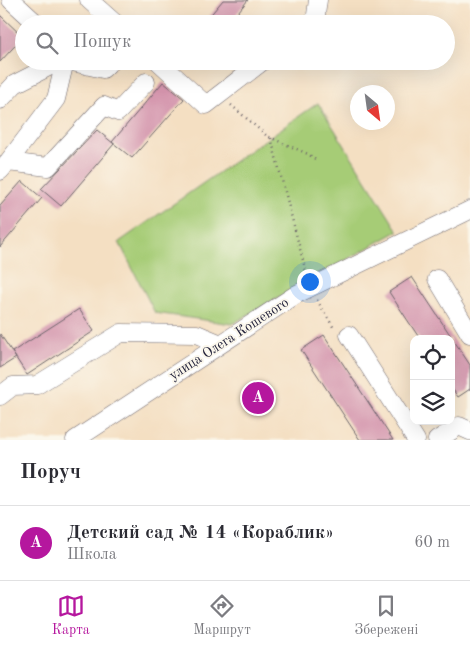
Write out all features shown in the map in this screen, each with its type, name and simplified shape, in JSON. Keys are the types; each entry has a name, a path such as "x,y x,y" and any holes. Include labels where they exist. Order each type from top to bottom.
{"street":[{"path":"11,0 27,15"},
{"path":"89,0 106,15"},
{"path":"316,15 318,0"},
{"path":"0,100 15,84 42,70"},
{"path":"4,166 56,99 64,70"},
{"path":"168,70 206,105 251,70"},
{"path":"4,166 48,168 104,106 118,112 146,82"},
{"name":"улица Олега Кошевого","path":"75,440 291,298 470,210"},
{"path":"437,279 470,334"},
{"path":"0,396 13,386 37,385 121,333 197,334 221,344"},
{"path":"349,335 416,440"},
{"path":"437,440 459,426 470,431"}],"path":[{"path":"206,105 232,105 267,136 315,159"},
{"path":"271,138 297,232 309,288 341,340 349,335"}],"green space":[{"path":"318,103 398,231 232,324 155,313 119,242"}],"building":[{"path":"223,0 248,0 236,15 210,15"},
{"path":"0,15 15,29 15,46 0,62"},
{"path":"163,82 184,99 132,158 112,142"},
{"path":"97,130 114,144 61,206 41,189"},
{"path":"22,181 42,198 0,247 0,206"},
{"path":"412,277 450,335 417,335 389,292"},
{"path":"79,309 94,331 27,375 12,352"},
{"path":"0,334 16,358 0,368"},
{"path":"324,335 393,440 360,440 301,350"},
{"path":"455,342 470,365 470,389 458,397 455,393"}],"place":[{"name":"Детский сад № 14 «Кораблик»","path":"258,398"}]}
